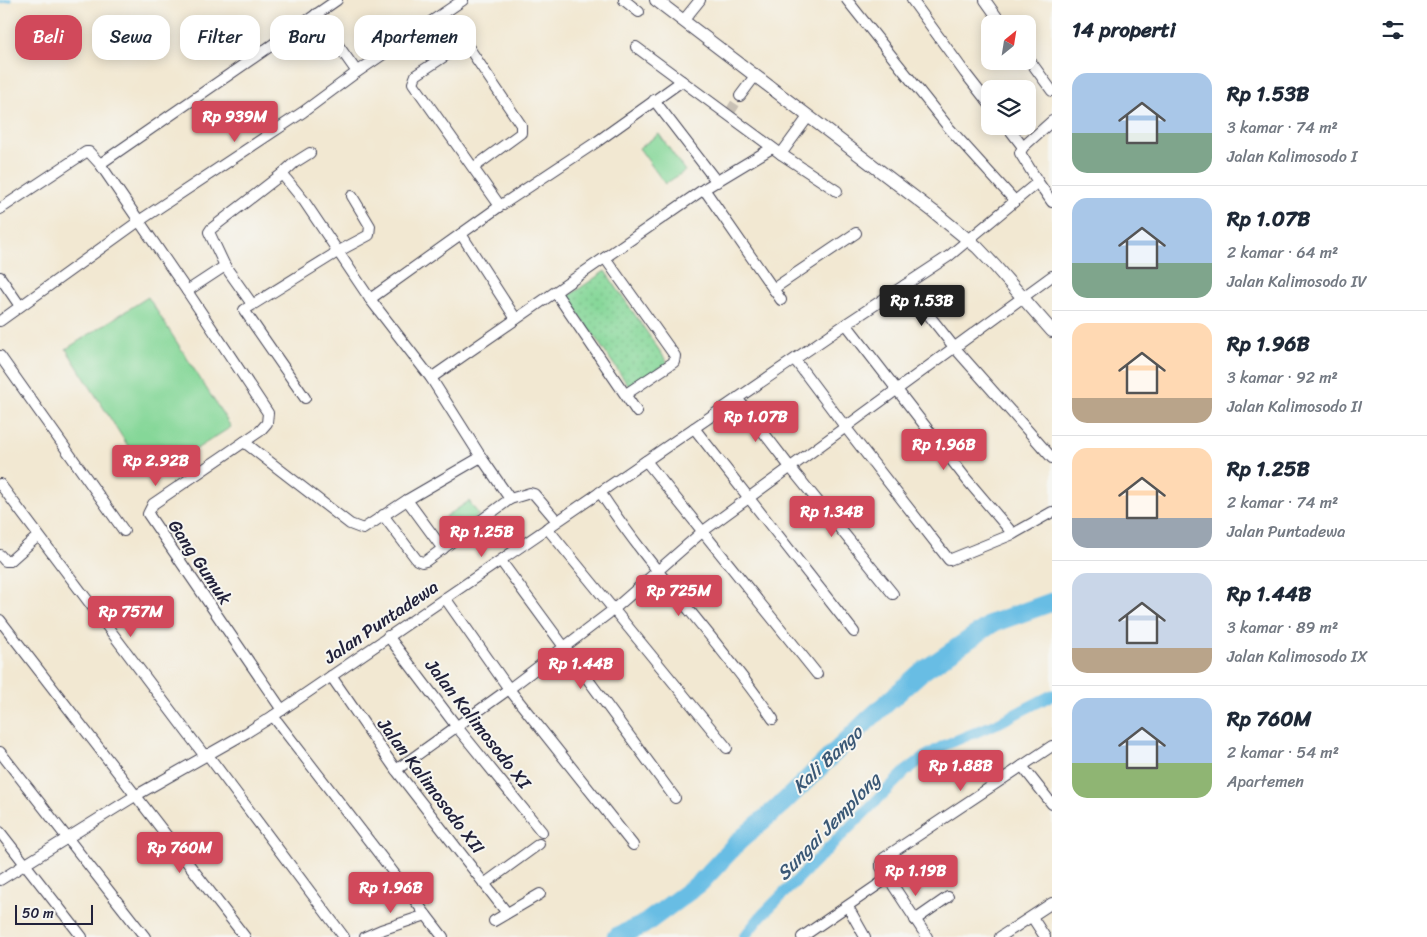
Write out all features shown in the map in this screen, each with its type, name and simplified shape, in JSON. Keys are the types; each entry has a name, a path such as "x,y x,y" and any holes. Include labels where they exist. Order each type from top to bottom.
{"main road":[{"path":"656,0 934,212 968,240 995,266 1050,324"}],"street":[{"path":"0,209 86,152 89,152 100,164 337,0"},
{"path":"0,322 139,221 303,112 357,72 463,0"},
{"path":"624,0 639,12"},
{"path":"683,21 700,0"},
{"path":"847,0 949,128 1015,201"},
{"path":"912,0 981,94"},
{"path":"985,0 996,15"},
{"path":"316,14 357,72"},
{"path":"473,168 520,133 521,125 469,48 460,46 416,76 413,83 473,168 500,206"},
{"path":"636,47 729,114 772,148 837,191"},
{"path":"1036,69 1052,91"},
{"path":"740,96 755,76"},
{"path":"370,299 500,206 598,141 682,81"},
{"path":"654,100 717,182"},
{"path":"781,154 808,117"},
{"path":"1052,122 1023,146 1020,153 1052,202"},
{"path":"1014,135 1023,146"},
{"path":"430,378 556,293 704,189 772,148"},
{"path":"252,304 225,266 209,232 310,153"},
{"name":"Gang Gumuk","path":"100,164 268,413 265,427 153,504 148,514 282,710"},
{"path":"282,174 304,201 370,299 430,378 510,499"},
{"name":"Jalan Puntadewa","path":"0,880 135,796 246,733 282,710 846,324 949,256 1038,182"},
{"path":"704,189 781,300"},
{"path":"305,398 245,309 369,234 370,226 352,196"},
{"path":"773,289 856,233"},
{"path":"461,234 516,319"},
{"path":"605,258 675,356 674,362 626,394"},
{"path":"187,291 225,266"},
{"path":"396,770 509,689 613,610 702,532 1052,276"},
{"path":"0,277 20,306"},
{"path":"905,286 954,347 1052,458"},
{"path":"556,293 637,412"},
{"path":"846,324 967,480 1013,534"},
{"path":"0,356 124,531"},
{"path":"795,360 949,560 1013,534 1052,512"},
{"path":"738,398 790,467 893,594"},
{"path":"694,428 854,632"},
{"path":"244,442 357,528 363,530 407,500 481,457"},
{"path":"646,461 817,674"},
{"path":"0,484 344,937"},
{"path":"600,492 657,570 757,696 773,719"},
{"path":"383,515 417,560 422,562 443,549 510,499 530,493 534,494 557,521"},
{"path":"407,500 443,549"},
{"path":"547,528 727,748"},
{"path":"0,555 5,561 10,561 38,536"},
{"path":"501,561 675,798"},
{"path":"445,598 509,689 633,845"},
{"path":"0,620 245,937"},
{"name":"Jalan Kalimosodo XI","path":"388,636 457,727 542,832"},
{"name":"Jalan Kalimosodo XII","path":"331,676 396,770 508,913"},
{"path":"273,716 442,937"},
{"path":"927,937 881,867 884,858 1052,746"},
{"path":"0,752 145,937"},
{"path":"1022,766 1052,804"},
{"path":"0,832 82,937"},
{"path":"484,884 539,844"},
{"path":"802,937 888,878"},
{"path":"494,921 540,894"},
{"path":"915,920 948,897"},
{"path":"1000,937 1052,903"},
{"path":"848,907 865,937"},
{"path":"365,937 426,915"},
{"path":"1032,917 1045,937"}],"green space":[{"path":"659,134 685,171 665,184 639,148"},
{"path":"605,271 668,363 630,388 567,297"},
{"path":"148,297 231,427 149,479 66,349"},
{"path":"469,501 479,515 448,536 438,522"}],"waterway":[{"path":"0,2 10,0"},
{"name":"Kali Bango","path":"616,937 643,925 700,883 739,841 784,802 868,720 920,673 993,623 1052,602"},
{"name":"Sungai Jemplong","path":"744,937 761,916 906,771 945,745 998,723 1052,695"}],"tunnel":[{"path":"730,112 740,96"}]}
